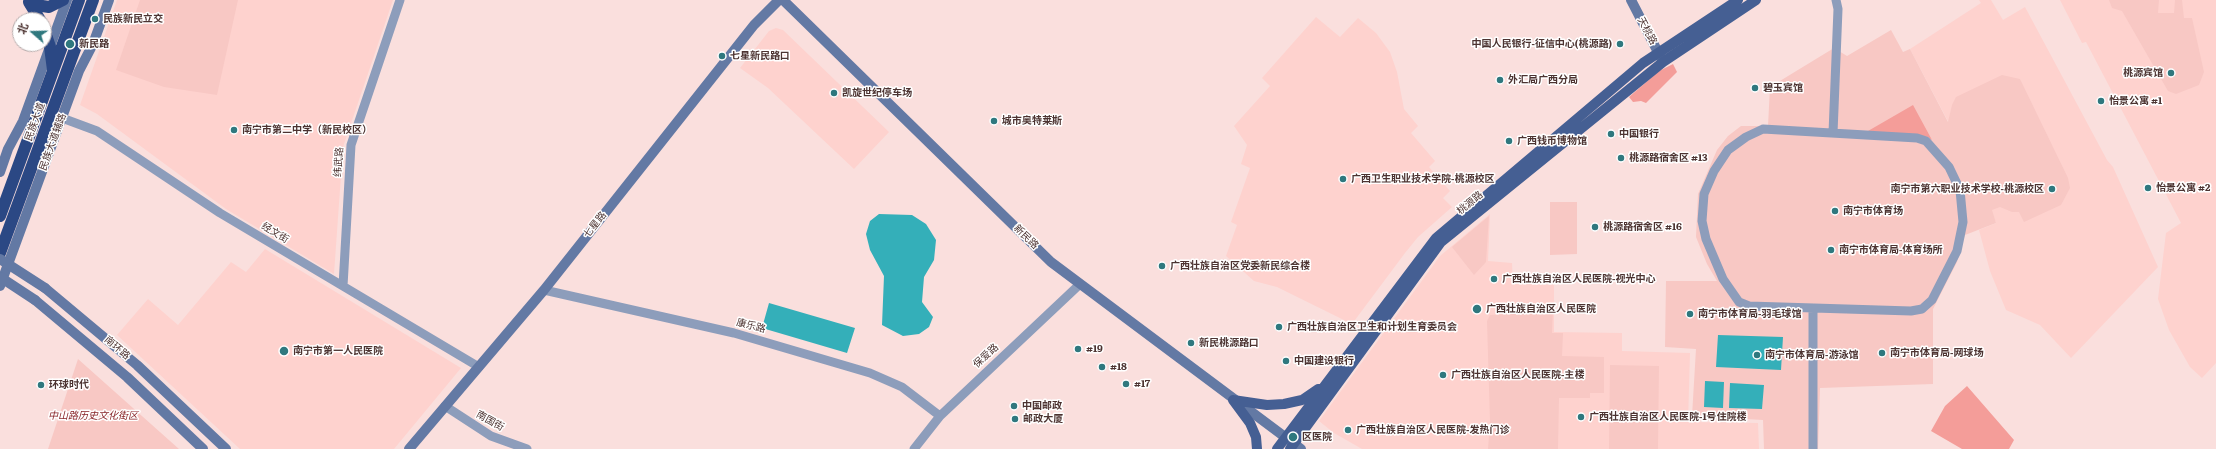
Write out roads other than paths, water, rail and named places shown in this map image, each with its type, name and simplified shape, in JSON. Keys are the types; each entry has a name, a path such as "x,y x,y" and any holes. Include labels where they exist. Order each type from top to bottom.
{"highway":[{"path":"28,2 49,7 63,0"},
{"name":"民族大道","path":"0,216 79,0"},
{"name":"民族大道","path":"0,253 93,0"},
{"path":"28,2 35,12"},
{"path":"51,52 53,72"}],"main road":[{"path":"52,41 67,0"},
{"name":"民族大道辅路","path":"0,286 62,118 109,0"},
{"name":"七星路","path":"409,449 544,290 754,25 779,0"},
{"name":"新民路","path":"783,0 1051,262 1295,447"},
{"name":"天桃路","path":"1631,0 1663,62"},
{"name":"桃源路","path":"1277,449 1436,238 1658,52 1738,0"},
{"name":"桃源路","path":"1295,447 1441,242 1663,62 1756,0"},
{"path":"0,172 8,149 23,121 48,52"},
{"name":"南环路","path":"0,258 45,288 137,365 226,449"},
{"name":"南环路","path":"0,276 35,300 127,377 202,449"},
{"path":"1234,400 1267,405 1284,404 1302,400 1325,385"},
{"path":"1234,400 1250,423 1256,437 1256,449"}],"street":[{"name":"纬武路","path":"343,286 351,145 400,0"},
{"path":"1833,133 1838,9 1836,0"},
{"name":"经文街","path":"62,118 98,131 220,213 479,367"},
{"path":"1763,129 1833,133 1917,138 1926,141 1948,167 1960,190 1963,222 1957,251 1945,279 1932,300 1922,309 1911,311 1749,306 1739,302 1723,279 1706,239 1702,221 1704,194 1714,171 1728,150 1746,137 1763,129"},
{"name":"保爱路","path":"914,449 940,416 1079,284"},
{"name":"康乐路","path":"544,290 734,333 870,372 902,387 940,416"},
{"path":"1814,309 1814,449"},
{"name":"南国街","path":"445,406 491,436 527,449"}],"water":[{"path":"879,214 912,215 926,224 936,240 934,260 924,277 922,302 933,317 929,327 919,334 903,336 882,325 884,276 870,250 866,234 870,221"},
{"path":"769,303 855,328 847,353 762,328"},
{"path":"1718,335 1783,337 1781,370 1716,367"},
{"path":"1705,381 1724,382 1723,408 1704,407"},
{"path":"1730,383 1764,385 1762,409 1729,408"}],"place":[{"name":"民族新民立交","path":"95,19"},
{"name":"新民路","path":"70,44"},
{"name":"中国人民银行-征信中心(桃源路)","path":"1620,44"},
{"name":"七星新民路口","path":"722,56"},
{"name":"桃源宾馆","path":"2171,73"},
{"name":"外汇局广西分局","path":"1500,80"},
{"name":"碧玉宾馆","path":"1755,88"},
{"name":"凯旋世纪停车场","path":"834,93"},
{"name":"怡景公寓 #1","path":"2101,101"},
{"name":"城市奥特莱斯","path":"994,121"},
{"name":"南宁市第二中学（新民校区）","path":"234,130"},
{"name":"中国银行","path":"1611,134"},
{"name":"广西钱币博物馆","path":"1509,141"},
{"name":"桃源路宿舍区 #13","path":"1621,158"},
{"name":"广西卫生职业技术学院-桃源校区","path":"1343,179"},
{"name":"怡景公寓 #2","path":"2148,188"},
{"name":"南宁市第六职业技术学校-桃源校区","path":"2052,189"},
{"name":"南宁市体育场","path":"1835,211"},
{"name":"桃源路宿舍区 #16","path":"1595,227"},
{"name":"南宁市体育局-体育场所","path":"1831,250"},
{"name":"广西壮族自治区党委新民综合楼","path":"1162,266"},
{"name":"广西壮族自治区人民医院-视光中心","path":"1494,279"},
{"name":"广西壮族自治区人民医院","path":"1477,309"},
{"name":"南宁市体育局-羽毛球馆","path":"1690,314"},
{"name":"广西壮族自治区卫生和计划生育委员会","path":"1279,327"},
{"name":"新民桃源路口","path":"1191,343"},
{"name":"#19","path":"1078,349"},
{"name":"南宁市第一人民医院","path":"284,351"},
{"name":"南宁市体育局-网球场","path":"1882,353"},
{"name":"南宁市体育局-游泳馆","path":"1757,355"},
{"name":"中国建设银行","path":"1286,361"},
{"name":"#18","path":"1102,367"},
{"name":"广西壮族自治区人民医院-主楼","path":"1443,375"},
{"name":"#17","path":"1126,384"},
{"name":"环球时代","path":"41,385"},
{"name":"中国邮政","path":"1014,406"},
{"name":"广西壮族自治区人民医院-1号住院楼","path":"1581,417"},
{"name":"邮政大厦","path":"1015,419"},
{"name":"广西壮族自治区人民医院-发热门诊","path":"1348,430"},
{"name":"区医院","path":"1293,437"}],"park label":[{"name":"中山路历史文化街区","path":"93,416"}]}
